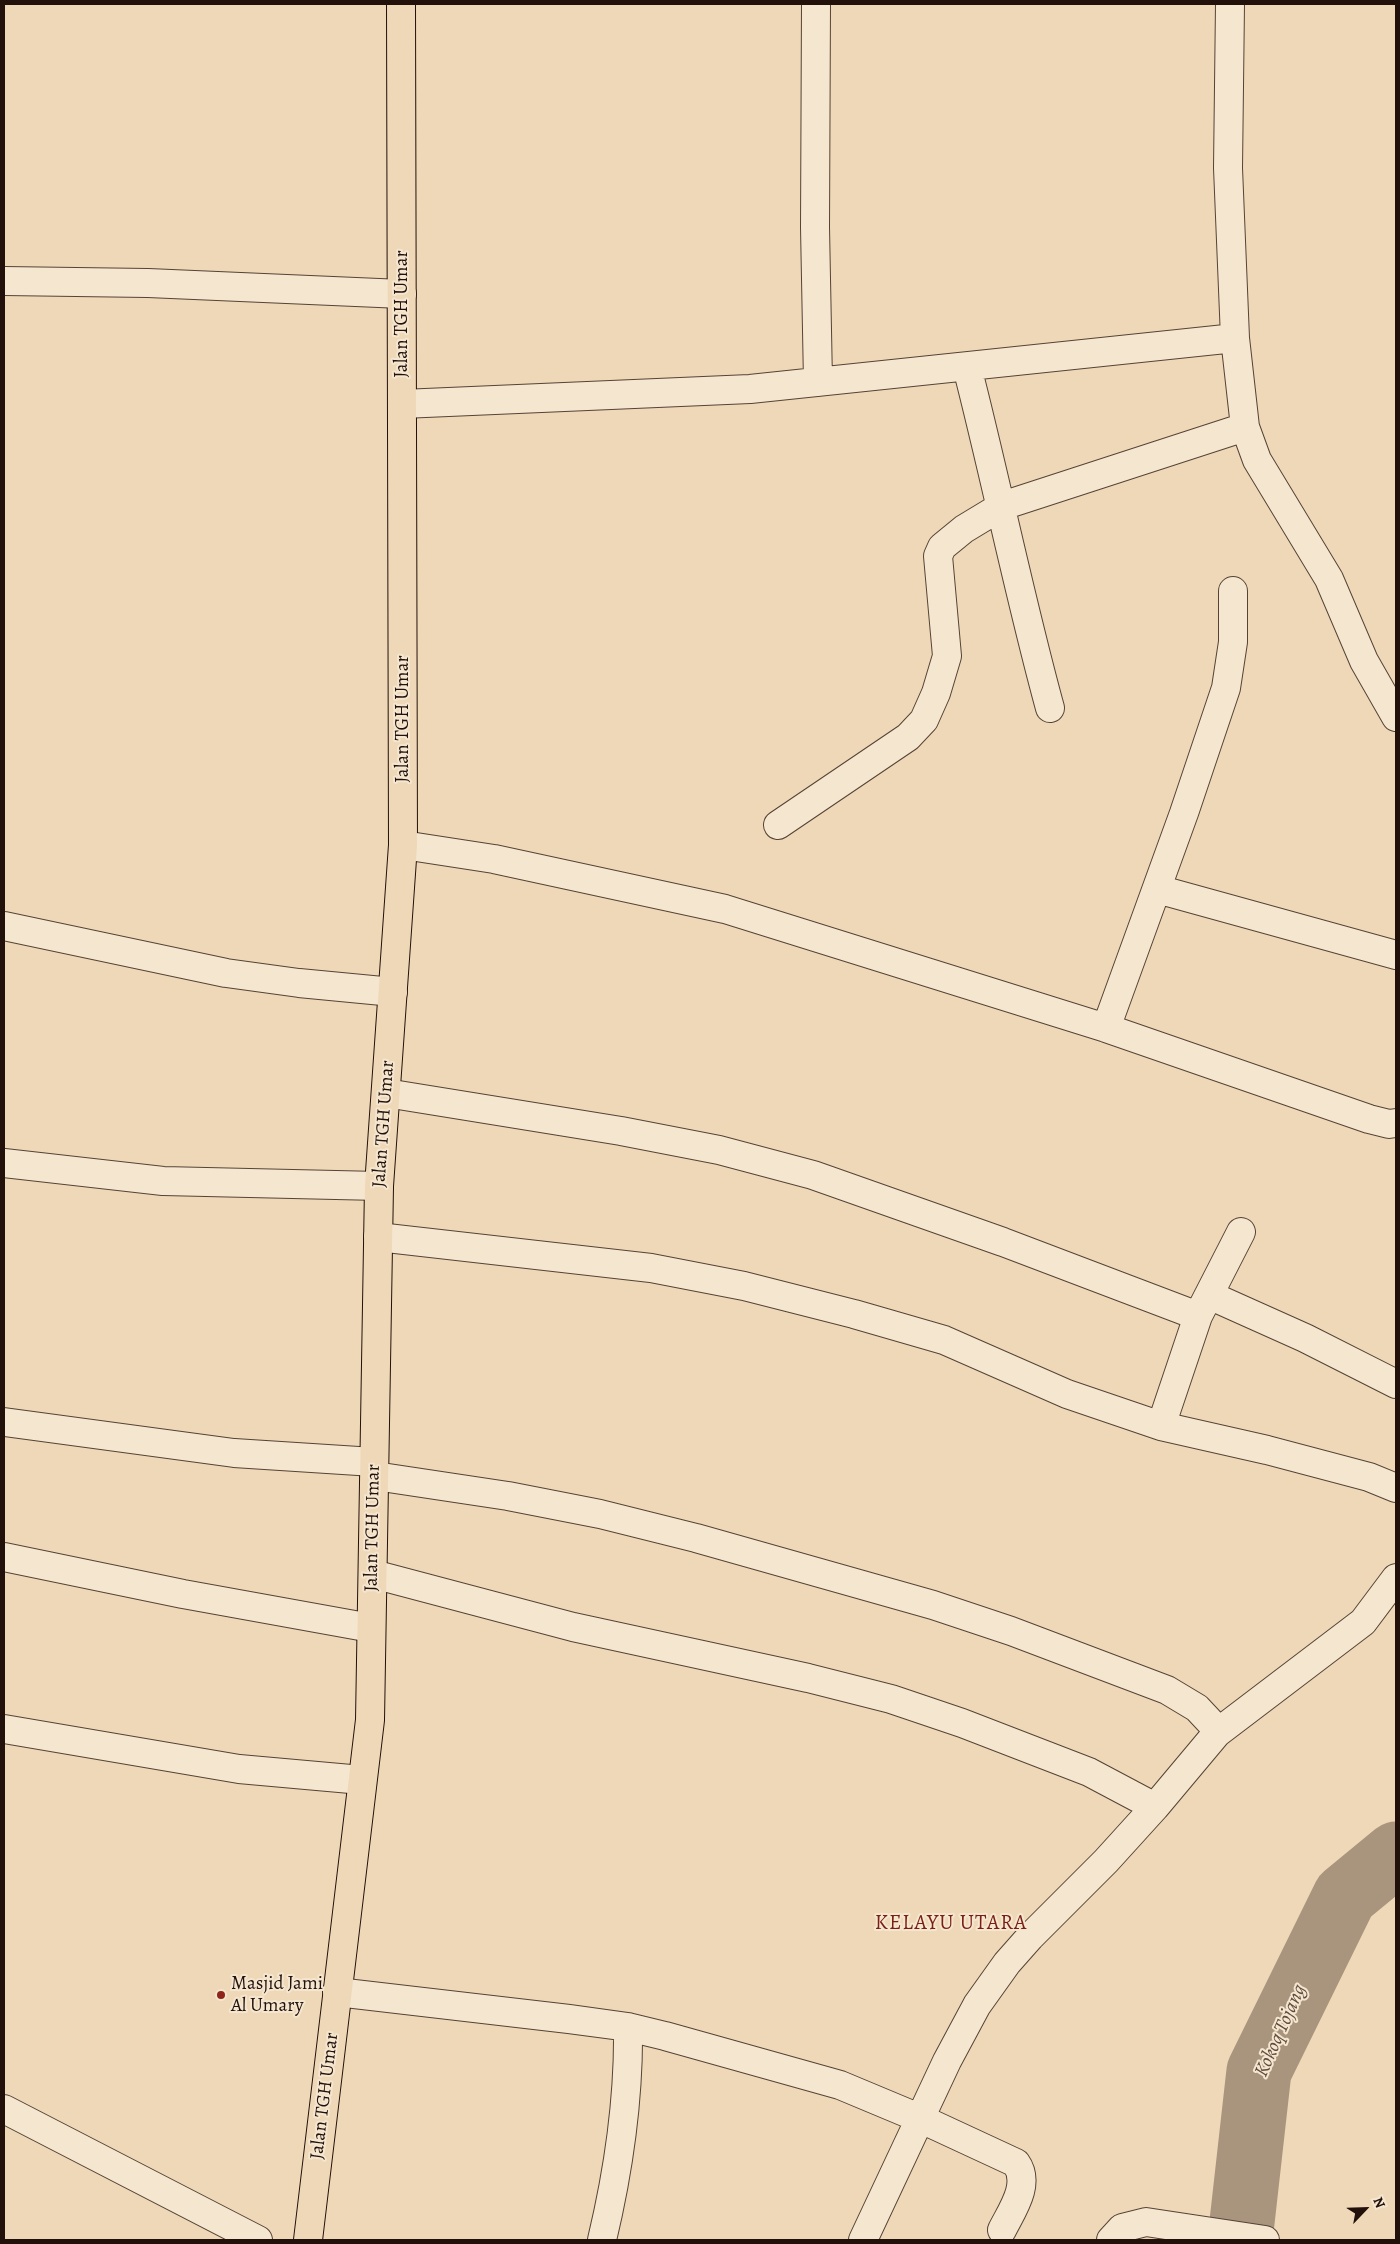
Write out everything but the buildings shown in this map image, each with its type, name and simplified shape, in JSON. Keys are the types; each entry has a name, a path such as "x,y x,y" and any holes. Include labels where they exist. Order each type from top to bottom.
{"main road":[{"name":"Jalan TGH Umar","path":"308,2240 370,1720 378,1237 403,844 402,4"}],"street":[{"path":"816,4 815,227 818,382"},
{"path":"1230,4 1228,168 1235,338 1245,427 1257,460 1329,580 1364,661 1396,717"},
{"path":"4,281 148,283 402,294"},
{"path":"402,404 750,389 1235,338"},
{"path":"967,367 1002,506 1019,589 1050,708"},
{"path":"778,825 900,743 924,720 936,693 946,656 938,556 942,547 964,529 1002,506 1245,427"},
{"path":"1106,1028 1157,889 1226,688 1234,642 1233,592"},
{"path":"403,844 494,859 725,909 1106,1028 1369,1119 1389,1124 1396,1123"},
{"path":"1157,889 1396,955"},
{"path":"4,926 226,973 299,983 393,992"},
{"path":"386,1093 621,1131 720,1150 794,1170 994,1239 1305,1338 1396,1384"},
{"path":"5,1169 163,1181 380,1186"},
{"path":"1161,1426 1203,1306 1241,1232"},
{"path":"378,1237 651,1268 744,1286 854,1314 944,1340 1067,1394 1161,1426 1369,1476 1396,1488"},
{"path":"4,1422 234,1454 374,1469 600,1514 696,1538 933,1606 1011,1631 1167,1690 1196,1708 1212,1724 1217,1733"},
{"path":"4,1557 192,1596 371,1628"},
{"path":"373,1574 572,1627 808,1678 891,1699 962,1723 1089,1772 1155,1807"},
{"path":"862,2240 919,2118 977,2005 1007,1963 1155,1807 1217,1733 1363,1622 1396,1578"},
{"path":"4,1729 239,1769 362,1780"},
{"path":"337,1992 628,2027 840,2085 919,2118 1009,2160 1020,2170 1023,2178 1020,2193 1002,2230"},
{"path":"602,2240 614,2188 626,2116 628,2027"},
{"path":"4,2109 258,2240"},
{"path":"1111,2240 1122,2228 1146,2222 1259,2239"}],"waterway":[{"name":"Kokoq Tojang","path":"1240,2240 1259,2071 1345,1896 1396,1854"}],"place":[{"name":"Masjid Jami Al Umary","path":"221,1995"}],"district":[{"name":"KELAYU UTARA","path":"951,1924"}]}
